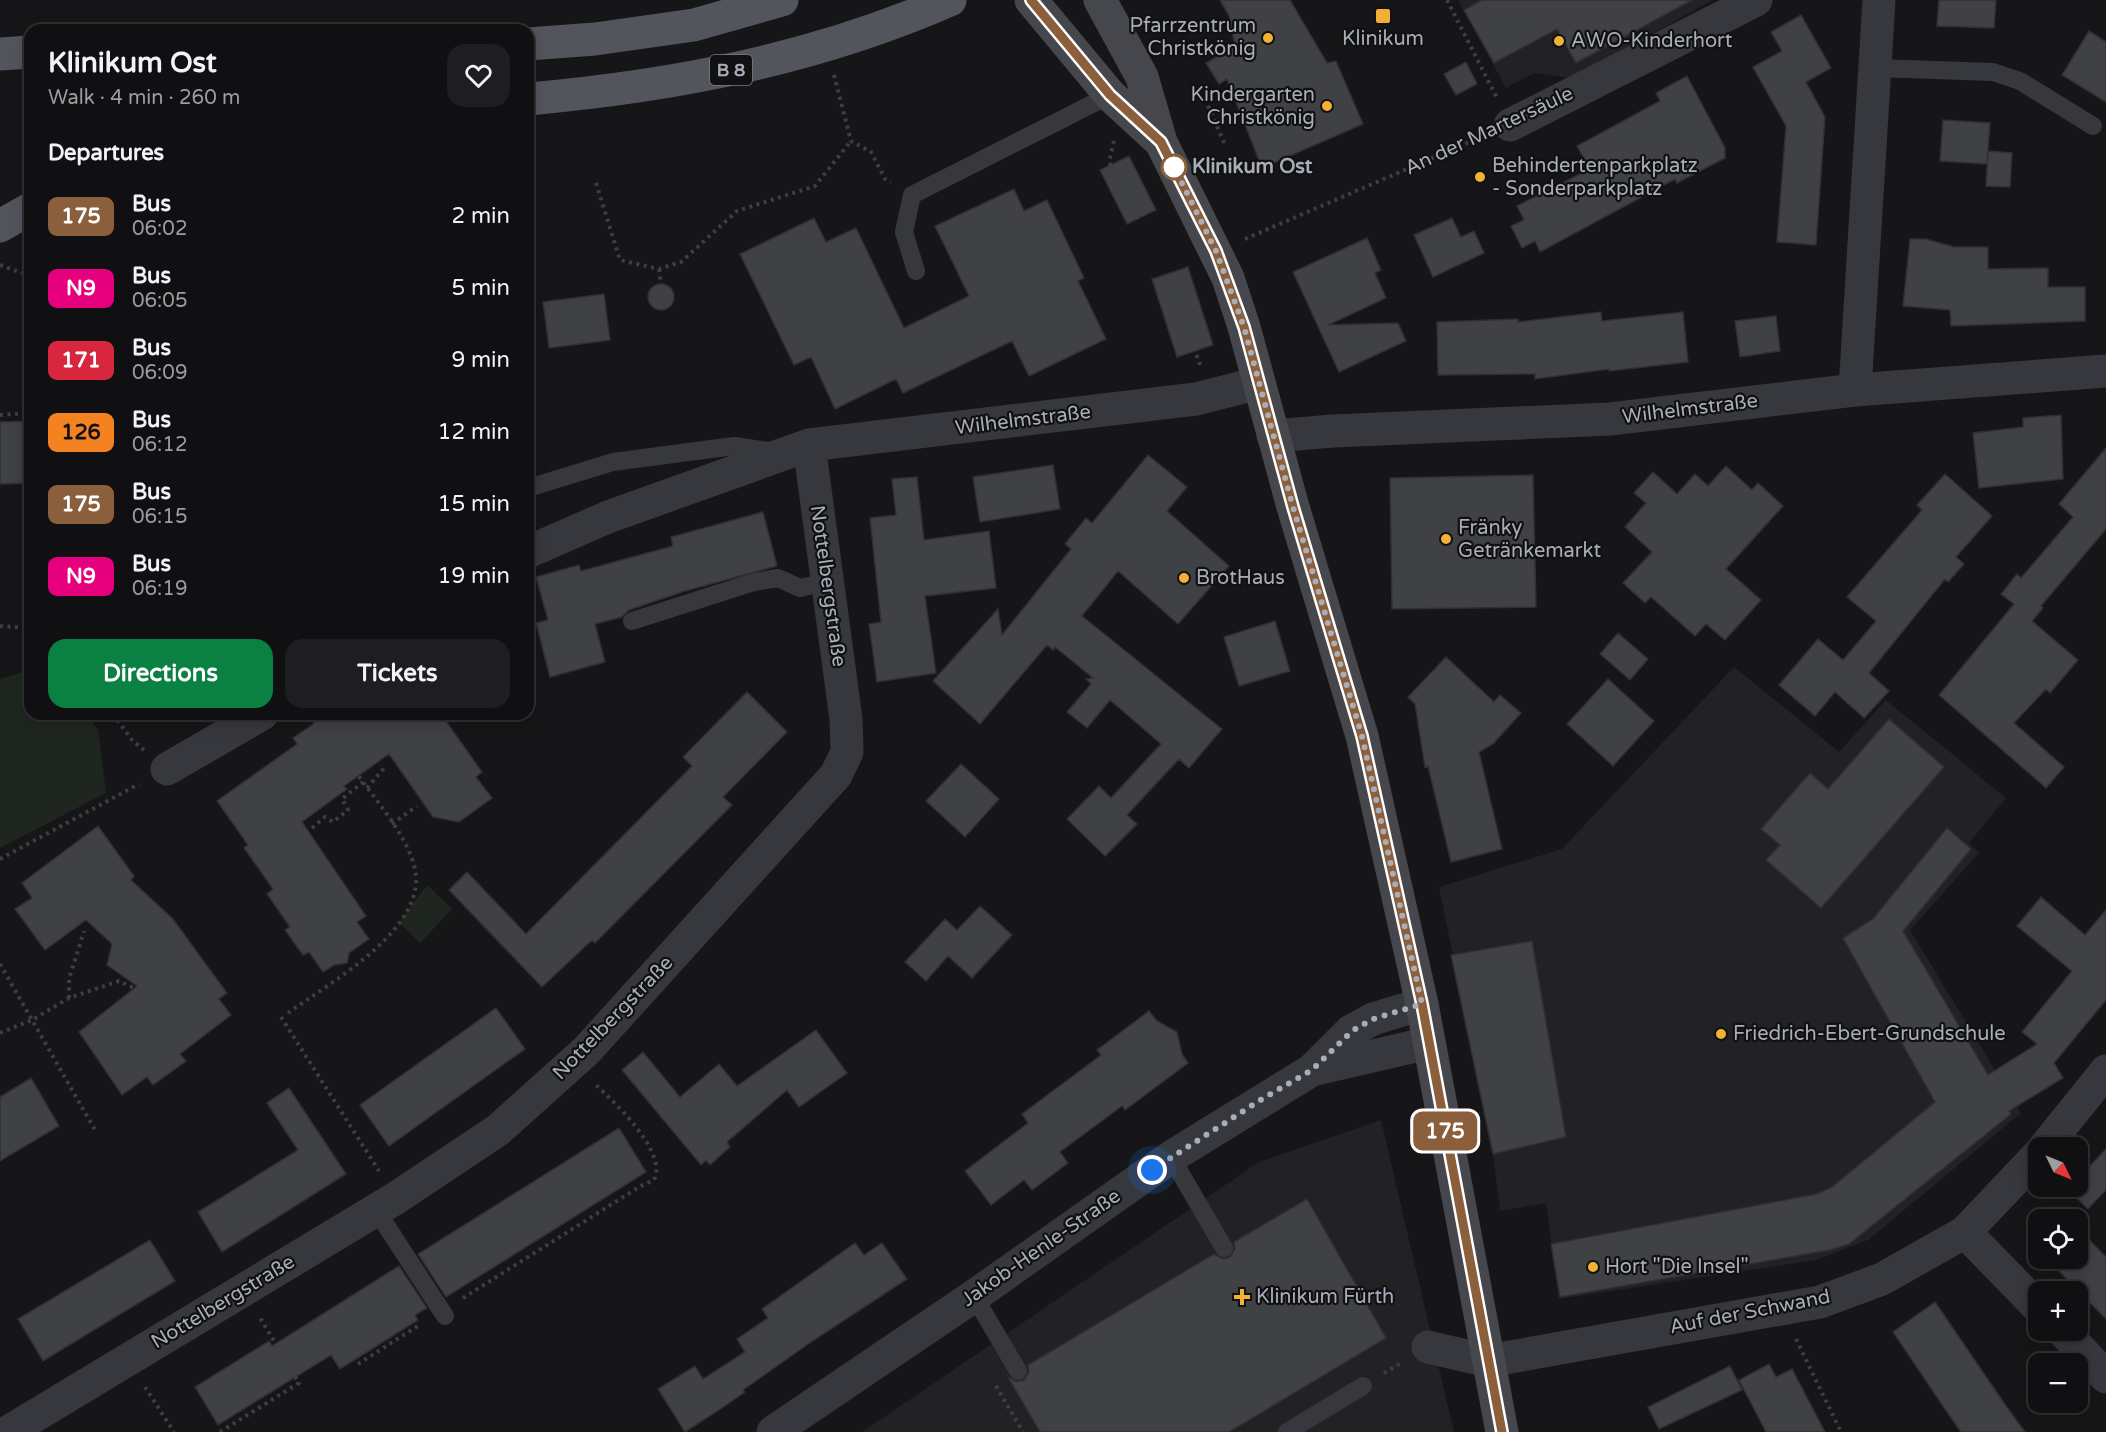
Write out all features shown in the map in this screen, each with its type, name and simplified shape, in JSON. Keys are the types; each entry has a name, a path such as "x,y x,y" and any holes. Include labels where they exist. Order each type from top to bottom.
{"main road":[{"path":"534,44 596,39 694,25 782,0"},
{"name":"B 8","path":"534,98 614,91 703,77 826,45 950,0"},
{"path":"0,54 24,52"},
{"path":"0,226 24,212"}],"street":[{"path":"1031,0 1110,95 1161,142"},
{"path":"1100,0 1142,77 1161,142 1216,251 1241,317 1273,436 1362,736 1422,1004 1502,1432"},
{"name":"An der Martersäule","path":"1510,124 1756,0"},
{"path":"1855,390 1879,0"},
{"name":"Wilhelmstraße","path":"1273,436 1333,431 1610,419 1855,390 2106,371"},
{"name":"Wilhelmstraße","path":"534,549 608,517 797,449 1196,399 1259,383"},
{"name":"Nottelbergstraße","path":"8,1432 386,1204 498,1130 573,1063 836,775 847,752 846,719 827,582 797,449"},
{"path":"167,769 252,720"},
{"name":"Jakob-Henle-Straße","path":"773,1432 974,1296 1171,1157 1312,1070 1352,1031 1373,1019 1422,1004"},
{"name":"Jakob-Henle-Straße","path":"1312,1070 1429,1043"},
{"path":"2053,1137 2106,1071"},
{"name":"Auf der Schwand","path":"1488,1361 1820,1302 1882,1279 1965,1232 2028,1166"},
{"path":"1965,1232 2028,1296"},
{"path":"2072,1341 2106,1377"},
{"path":"1428,1347 1488,1361"}],"lane":[{"path":"1875,68 1994,72 2020,81 2093,126"},
{"path":"916,271 904,232 912,195 1110,95"},
{"name":"Wilhelmstraße","path":"534,486 613,462 734,446 797,449"},
{"path":"632,621 754,582 778,578 800,588 827,582"},
{"path":"1171,1157 1224,1248"},
{"path":"386,1204 443,1314"},
{"path":"974,1296 1018,1371"},
{"path":"1287,1432 1363,1386"}],"path":[{"path":"1447,0 1495,94"},
{"path":"826,45 851,141 871,152 885,179 912,195"},
{"path":"1205,99 1226,147"},
{"name":"An der Martersäule","path":"1216,251 1510,124"},
{"path":"1115,137 1109,162 1138,220"},
{"path":"596,183 620,260 659,268 681,262 737,211 815,186 851,141"},
{"path":"0,265 24,274"},
{"path":"659,268 661,284"},
{"path":"1177,284 1193,334"},
{"path":"1166,287 1185,339"},
{"path":"1194,348 1206,374"},
{"path":"0,415 24,413"},
{"path":"0,626 24,628"},
{"path":"0,859 167,769 132,740 117,720"},
{"path":"367,788 386,766"},
{"path":"288,1013 385,943 410,906 415,883 415,866 392,824 356,772"},
{"path":"312,828 325,817 333,822 348,810 342,799 363,782"},
{"path":"392,824 417,807"},
{"path":"69,998 69,979 84,931"},
{"path":"0,964 95,1130"},
{"path":"0,1033 32,1020 69,998 119,981 140,991"},
{"path":"281,1017 386,1204"},
{"path":"358,1364 443,1314 639,1187 654,1180 657,1174 656,1161 651,1148 621,1111 573,1063"},
{"path":"220,1432 298,1383 243,1290"},
{"path":"1788,1307 1790,1327 1841,1432"},
{"path":"1363,1386 1428,1347"},
{"path":"128,1360 174,1432"}],"shaded area":[{"name":"AWO-Kinderhort","path":"1458,0 1713,0 1573,78 1534,73 1506,88"},
{"name":"Friedrich-Ebert-Grundschule","path":"1734,667 1839,752 1886,700 2006,798 1969,843 1979,853 1910,930 2021,1113 1868,1240 1816,1260 1559,1299 1546,1203 1500,1211 1493,1154 1439,887 1562,849"},
{"path":"24,672 24,720 91,720 98,729 106,793 0,848 0,679"},
{"path":"427,885 452,909 420,943 399,922"},
{"name":"Klinikum Fürth","path":"1381,1120 1454,1432 862,1432 1259,1162"}],"building":[{"path":"1220,0 1290,0 1327,63 1336,61 1363,124 1262,168 1227,79 1219,84 1206,63 1235,46 1229,16"},
{"name":"AWO-Kinderhort","path":"1482,0 1692,0 1576,63 1557,29 1494,63 1464,10"},
{"path":"1939,0 1996,0 1994,28 1937,26"},
{"path":"1801,15 1831,68 1806,82 1825,117 1816,245 1777,242 1786,126 1753,67 1782,51 1771,32"},
{"path":"2089,31 2106,42 2106,102 2062,75"},
{"path":"1466,62 1477,84 1456,95 1444,74"},
{"path":"1687,76 1725,148 1725,158 1677,183 1675,179 1540,252 1535,241 1522,248 1511,226 1524,220 1517,206 1590,169 1577,146 1660,101 1656,93"},
{"path":"1943,120 1990,123 1987,164 1940,161"},
{"path":"1988,151 2012,153 2010,187 1986,186"},
{"path":"1129,156 1156,210 1127,224 1100,170"},
{"path":"1014,189 1024,211 1047,200 1084,278 1078,281 1106,339 1029,376 1012,341 903,393 896,379 835,409 811,357 794,365 740,254 814,218 826,242 856,228 904,328 969,296 935,226"},
{"path":"1452,218 1461,237 1474,231 1484,253 1433,277 1414,235"},
{"path":"1367,238 1381,270 1375,273 1386,298 1328,325 1398,323 1406,341 1339,372 1293,272"},
{"path":"1910,239 1926,239 1954,247 1988,247 1988,269 2048,268 2048,287 2085,287 2085,321 1951,326 1950,310 1903,306"},
{"path":"1188,267 1213,345 1177,357 1152,279"},
{"path":"661,284 670,288 674,297 670,306 661,310 652,306 648,297 652,288"},
{"path":"604,294 610,340 549,348 543,302"},
{"path":"1601,312 1602,321 1683,312 1688,362 1535,379 1535,374 1438,375 1437,322 1518,319 1518,322"},
{"path":"1776,316 1780,351 1740,357 1735,321"},
{"path":"2061,415 2063,479 1979,488 1973,433 2023,427 2023,418"},
{"path":"24,421 24,483 0,484 0,422"},
{"path":"2106,448 2106,529 2041,606 2043,608 2032,621 2078,660 2050,693 2046,689 2014,723 2064,767 2046,788 1939,695 2014,604 2001,594 2017,574 2021,578 2073,517 2059,504"},
{"path":"1148,455 1187,487 1167,511 1229,566 1178,624 1118,571 1082,616 1222,729 1189,768 1179,759 1127,815 1137,824 1105,856 1067,819 1099,786 1111,798 1161,744 1110,700 1087,728 1067,712 1091,684 1086,679 1093,678 1055,647 1053,650 1047,645 980,724 933,681 998,609 1002,635 1071,549 1065,544 1086,518 1092,523"},
{"path":"1053,465 1060,509 980,522 973,477"},
{"path":"1726,466 1752,490 1758,483 1783,506 1726,569 1761,600 1725,640 1706,624 1695,636 1651,597 1645,603 1623,583 1652,552 1625,527 1646,503 1634,493 1653,472 1677,494 1695,474 1708,486"},
{"path":"1945,474 1992,516 1956,557 1964,564 1948,582 1945,579 1869,673 1889,691 1864,718 1835,692 1815,716 1779,685 1818,639 1843,660 1876,621 1847,597 1922,510 1917,505"},
{"path":"1533,475 1536,607 1392,609 1390,478"},
{"path":"917,477 924,540 989,531 996,588 925,596 936,673 877,682 869,624 881,622 870,518 896,515 892,479"},
{"path":"763,512 777,566 685,591 629,610 622,617 595,624 605,662 550,677 536,623 548,620 536,577 579,565 581,571 673,546 671,537"},
{"path":"1275,621 1290,671 1239,686 1224,637"},
{"path":"1618,633 1648,659 1630,680 1600,654"},
{"path":"1446,657 1494,702 1500,695 1521,713 1493,744 1479,752 1502,849 1451,862 1428,766 1425,767 1415,704 1408,697"},
{"path":"1608,679 1654,721 1613,766 1567,724"},
{"path":"747,692 787,732 723,797 732,805 595,943 592,940 542,987 449,890 467,872 526,934 692,766 683,757"},
{"path":"1889,719 1944,767 1821,908 1766,860 1780,845 1761,829 1810,773 1828,789"},
{"path":"319,720 445,720 482,772 476,777 492,798 459,822 433,817 389,754 344,786 347,789 302,822 366,916 357,922 369,939 349,953 347,963 334,965 323,972 309,952 303,955 285,930 290,927 267,894 273,889 244,848 248,845 217,801 297,744 293,738"},
{"path":"961,764 999,799 965,837 926,801"},
{"path":"98,826 134,876 131,880 173,919 227,993 219,999 231,1015 180,1054 186,1061 153,1085 147,1077 122,1095 79,1032 137,986 107,965 112,944 86,920 45,950 15,909 32,898 22,883"},
{"path":"1947,828 1971,849 1903,931 1988,1075 2037,1044 2022,1032 2072,971 2017,926 2041,897 2085,935 2106,910 2106,1000 2054,1063 2063,1078 2009,1111 2011,1114 1849,1244 1830,1250 1560,1297 1551,1244 1817,1194 1832,1187 1935,1102 1843,938 1873,919"},
{"path":"980,906 1012,935 972,978 948,956 926,981 905,962 945,919 957,930"},
{"path":"1532,941 1566,1137 1493,1154 1451,955"},
{"path":"496,1008 525,1049 389,1146 360,1105"},
{"path":"1149,1011 1157,1021 1177,1032 1182,1054 1188,1063 1125,1110 1122,1106 1060,1152 1068,1163 1032,1190 1024,1180 991,1205 965,1171 1028,1123 1022,1114 1101,1055 1097,1050"},
{"path":"816,1030 847,1073 799,1107 787,1090 727,1142 730,1147 710,1165 706,1160 701,1165 622,1070 643,1052 680,1097 719,1064 737,1086"},
{"path":"31,1078 59,1126 0,1161 0,1097"},
{"path":"289,1088 346,1174 222,1252 198,1212 298,1150 267,1103"},
{"path":"619,1128 646,1172 446,1297 418,1254"},
{"path":"2106,1149 2106,1190 2088,1209 2076,1197 2088,1197 2088,1168"},
{"path":"1307,1199 1386,1338 1229,1432 1040,1432 1008,1377 1017,1382 1024,1380 1029,1372 1028,1365 1214,1254 1223,1259 1230,1257 1235,1249 1234,1242"},
{"path":"2088,1238 2106,1257 2106,1319 2088,1301 2088,1281 2069,1281 2057,1269 2088,1269"},
{"path":"150,1240 175,1281 43,1361 18,1319"},
{"path":"855,1243 864,1255 882,1243 907,1279 811,1342 743,1390 745,1392 685,1432 658,1389 695,1366 703,1379 745,1352 737,1339 768,1318 762,1309"},
{"path":"399,1266 427,1308 415,1315 418,1320 340,1369 331,1355 218,1425 195,1387 269,1341 272,1346"},
{"path":"1935,1302 2025,1432 1961,1432 1947,1412 1893,1332"},
{"path":"1769,1364 1776,1377 1792,1369 1825,1432 1766,1432 1739,1380"},
{"path":"1730,1366 1742,1390 1659,1429 1648,1407"}],"bus line":[{"name":"175","path":"1031,0 1110,95 1161,142 1228,278 1244,327 1293,507 1362,736 1422,1004 1502,1432"}],"place":[{"name":"Klinikum","path":"1383,16"},
{"name":"Pfarrzentrum Christkönig","path":"1268,38"},
{"name":"AWO-Kinderhort","path":"1559,41"},
{"name":"Kindergarten Christkönig","path":"1327,106"},
{"name":"Klinikum Ost","path":"1174,167"},
{"name":"Behindertenparkplatz - Sonderparkplatz","path":"1480,177"},
{"name":"Fränky Getränkemarkt","path":"1446,539"},
{"name":"BrotHaus","path":"1184,578"},
{"name":"Friedrich-Ebert-Grundschule","path":"1721,1034"},
{"name":"Hort \"Die Insel\"","path":"1593,1267"},
{"name":"Klinikum Fürth","path":"1242,1297"}],"route":[{"path":"1152,1170 1262,1099 1312,1070 1352,1031 1373,1019 1422,1004 1362,736 1293,507 1244,327 1228,278 1174,167"}]}
